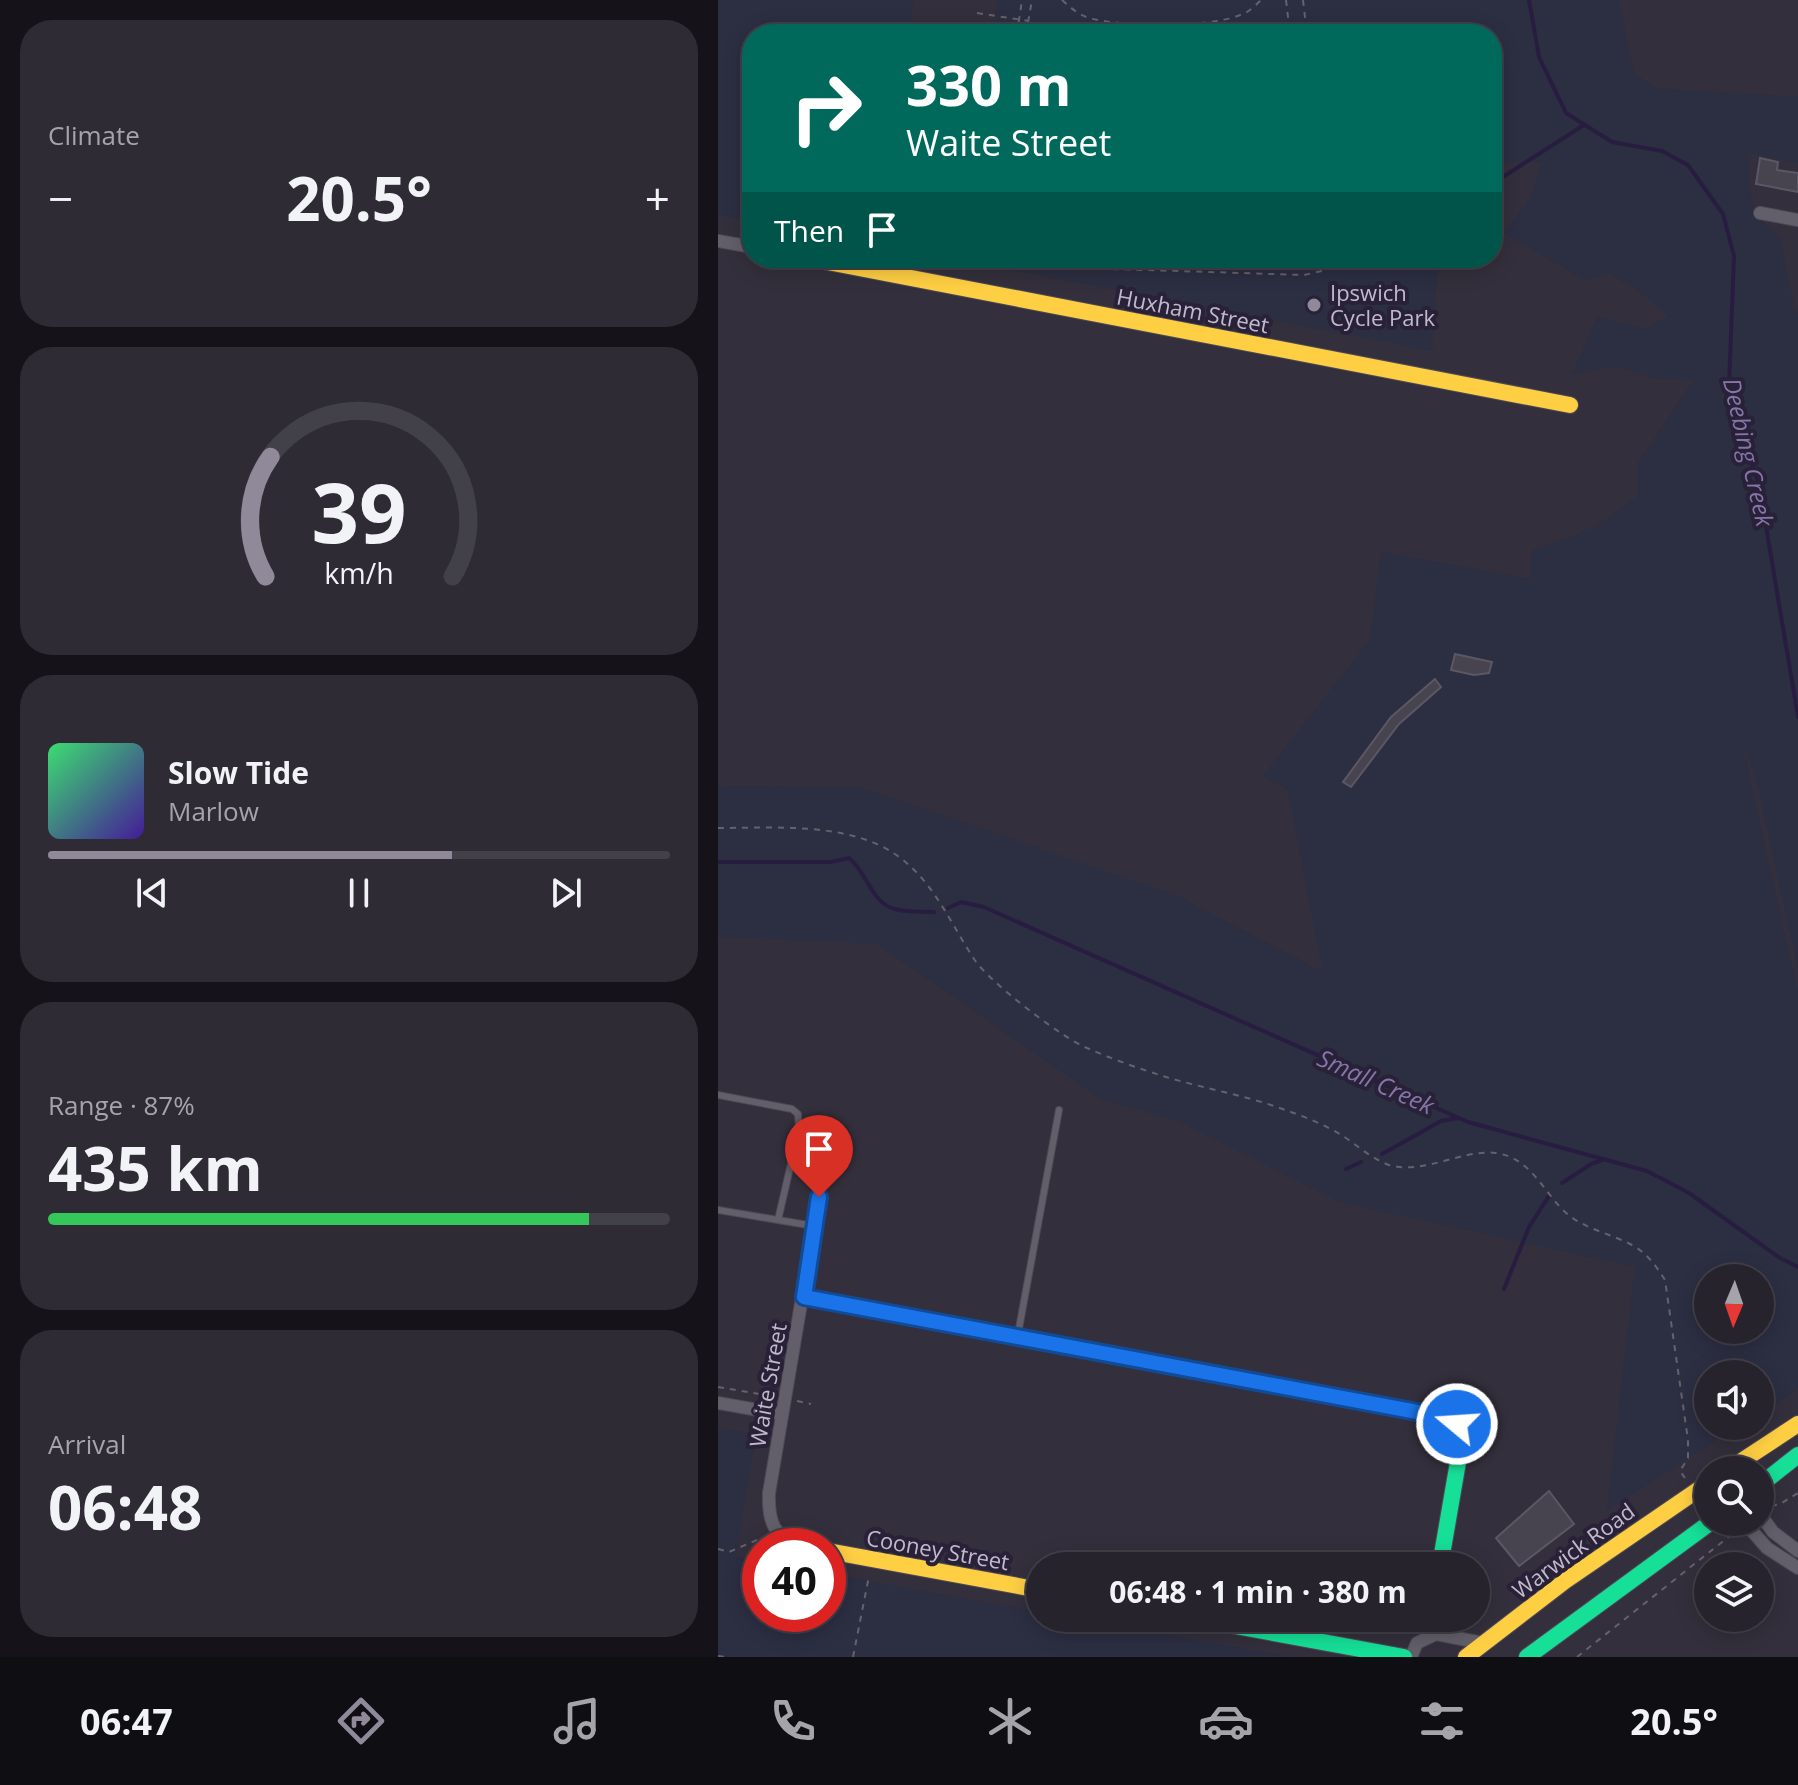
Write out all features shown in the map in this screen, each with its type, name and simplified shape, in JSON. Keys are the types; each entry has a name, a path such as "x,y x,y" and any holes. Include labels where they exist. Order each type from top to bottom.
{"street":[{"path":"1760,213 1798,220"},
{"path":"718,241 742,245"},
{"name":"Huxham Street","path":"859,268 1570,405"},
{"name":"Waite Street","path":"774,1528 769,1502 781,1414 804,1297 819,1197"},
{"path":"804,1297 1444,1417 1457,1424 1462,1439 1442,1552"},
{"path":"718,1403 781,1414"},
{"path":"1749,1456 1798,1424"},
{"path":"1774,1474 1798,1455"},
{"name":"Warwick Road","path":"1466,1657 1565,1581 1694,1493"},
{"path":"1774,1533 1798,1551"},
{"path":"1527,1657 1702,1536"},
{"path":"1752,1536 1798,1568"},
{"name":"Cooney Street","path":"846,1554 1026,1587"},
{"path":"1411,1657 1417,1643 1433,1627 1483,1643"},
{"path":"1268,1632 1404,1657"}],"lane":[{"path":"718,1095 792,1109 798,1114 799,1129 778,1220"},
{"path":"1018,1337 1059,1110"},
{"path":"718,1210 814,1226"}],"path":[{"path":"1018,24 1022,0"},
{"path":"1028,24 1032,0"},
{"path":"1062,0 1076,12 1092,19 1121,23 1220,20 1246,12 1261,0"},
{"path":"1286,0 1289,24"},
{"path":"1303,0 1306,24"},
{"path":"977,13 1029,21"},
{"path":"1106,268 1304,275 1325,268"},
{"path":"718,828 809,830 843,835 876,844 904,858 952,919 975,961 997,985 1083,1046 1167,1077 1289,1111 1340,1135 1392,1166 1418,1167 1493,1153 1521,1163 1564,1212 1601,1234 1633,1246 1653,1261 1665,1280 1688,1440 1688,1458 1680,1471 1685,1477"},
{"path":"718,1387 811,1404"},
{"path":"1774,1504 1780,1504 1798,1493"},
{"path":"1725,1536 1728,1539"},
{"path":"1577,1657 1731,1536"},
{"path":"718,1549 729,1552 742,1546"},
{"path":"853,1657 872,1559"},
{"path":"718,1656 725,1657"}],"shaded area":[{"path":"718,0 914,0 910,24 742,24 742,219 718,215"},
{"path":"998,0 1619,0 1634,74 1657,88 1798,97 1798,163 1748,153 1752,200 1760,217 1780,237 1794,308 1798,312 1798,969 1755,775 1742,742 1798,993 1798,1389 1774,1404 1774,1360 1694,1360 1694,1440 1717,1440 1607,1510 1635,1267 1339,1202 1178,1121 1101,1099 877,944 718,937 718,786 860,787 1176,895 1323,972 1288,790 1263,776 1370,640 1381,552 1531,579 1532,551 1595,527 1638,496 1637,465 1694,379 1661,380 1617,366 1572,374 1598,316 1645,329 1669,316 1640,292 1610,274 1585,280 1504,233 1530,198 1542,162 1502,163 1502,24 994,24"},
{"name":"Ipswich Cycle Park","path":"1002,268 1437,268 1432,351"},
{"path":"718,1428 756,1434 736,1557 742,1558 742,1632 846,1632 846,1577 1026,1609 1026,1632 1151,1632 1290,1657 718,1657"}],"building":[{"path":"1760,158 1778,162 1777,170 1798,173 1798,192 1756,184"},
{"path":"1455,654 1492,662 1489,673 1474,675 1451,670"},
{"path":"1435,679 1441,687 1399,724 1351,787 1343,782 1391,717"},
{"path":"1549,1491 1574,1524 1519,1566 1496,1538"}],"waterway":[{"name":"Deebing Creek","path":"1529,0 1539,57 1566,113 1612,142 1662,151 1688,165 1723,214 1734,256 1729,386 1759,485 1798,717"},
{"path":"1502,178 1584,125"},
{"name":"Small Creek","path":"718,862 831,862 849,858 887,906 904,911 934,912"},
{"name":"Small Creek","path":"948,908 961,902 984,907 1468,1122 1647,1171 1689,1193 1780,1258 1798,1267"},
{"path":"1382,1154 1441,1121 1459,1118"},
{"path":"1562,1183 1591,1164 1605,1159"},
{"path":"1346,1169 1361,1162"},
{"path":"1504,1289 1529,1227 1549,1196"}],"traffic: fast":[{"path":"804,1297 1444,1417 1457,1424 1462,1439 1442,1552"},
{"path":"1774,1474 1798,1455"},
{"path":"1527,1657 1694,1534"},
{"path":"1268,1632 1404,1657"}],"traffic: slow":[{"path":"859,268 1570,405"},
{"path":"1749,1456 1798,1424"},
{"path":"1466,1657 1565,1581 1694,1493"},
{"path":"846,1554 1026,1587"}],"place":[{"name":"Ipswich Cycle Park","path":"1314,305"}],"route":[{"path":"819,1197 804,1297 1444,1417 1457,1424"}]}
